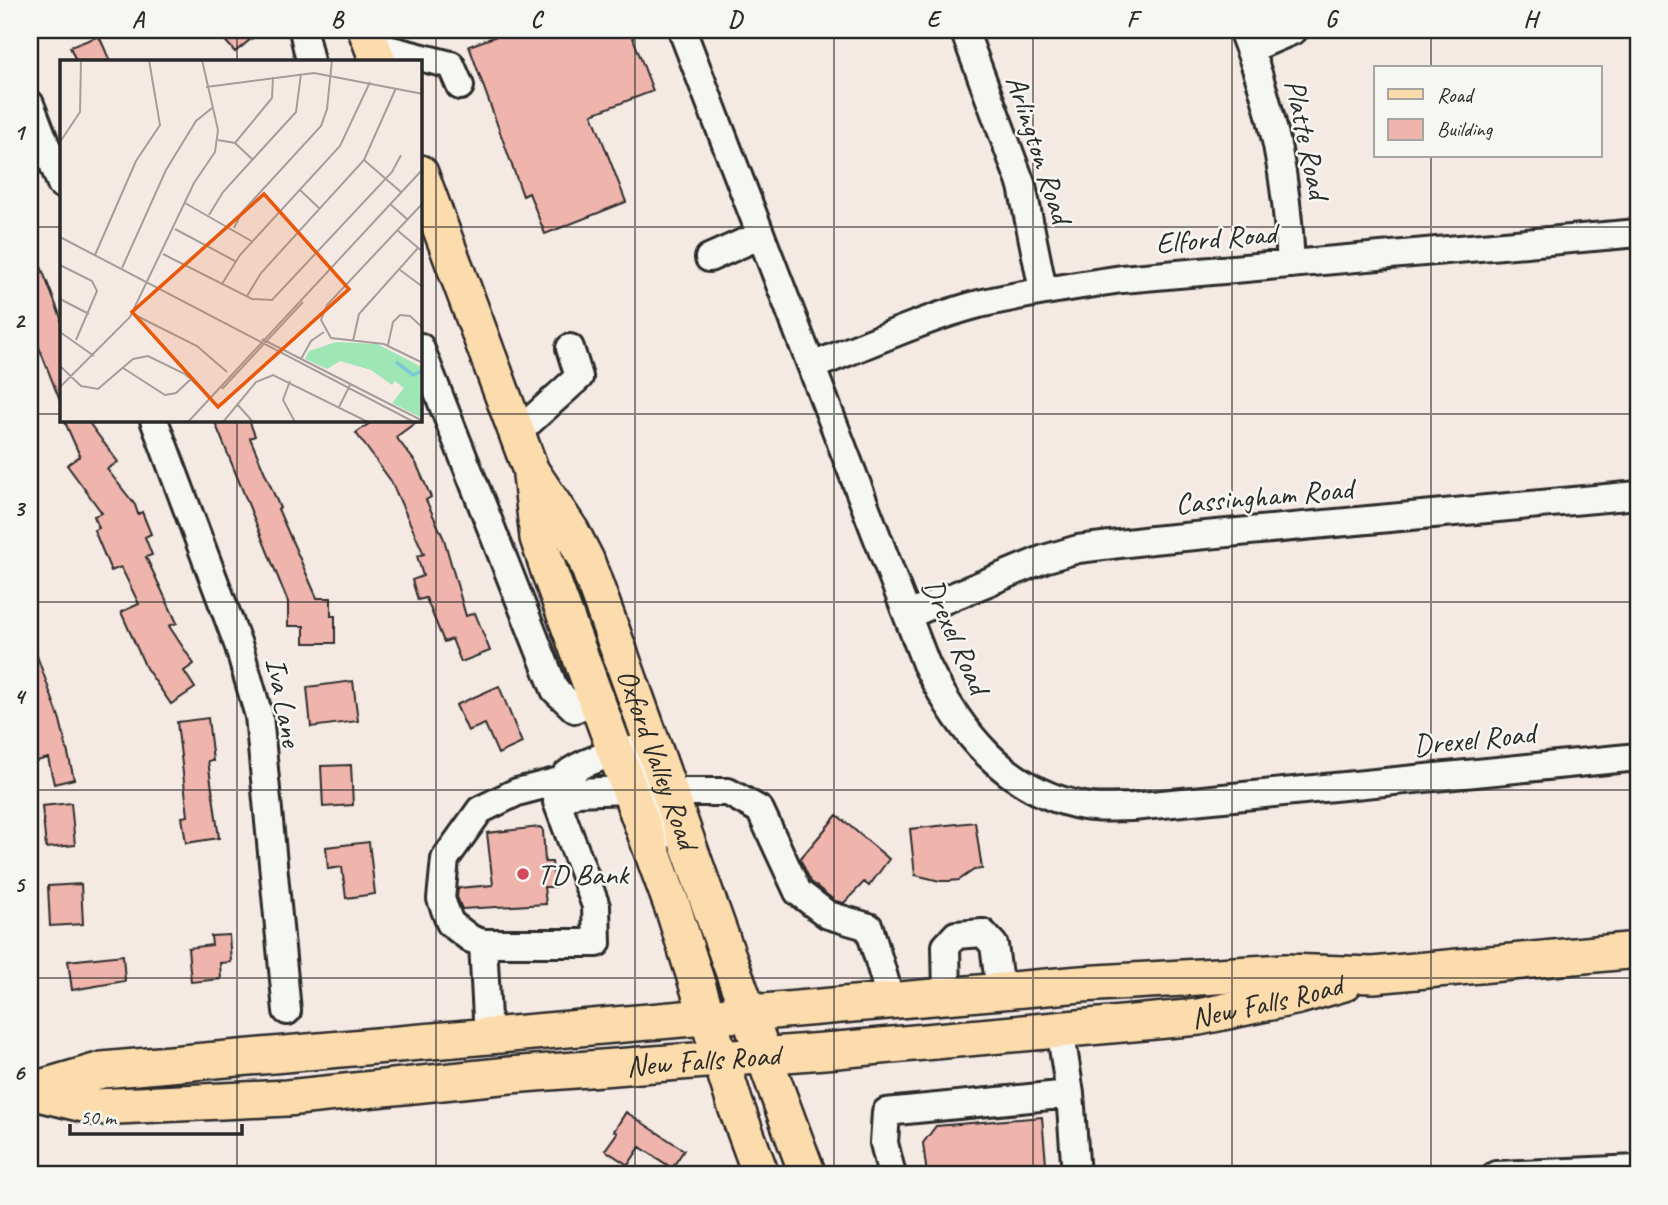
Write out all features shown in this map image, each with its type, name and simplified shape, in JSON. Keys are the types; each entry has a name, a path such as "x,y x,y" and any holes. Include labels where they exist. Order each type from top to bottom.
{"main road":[{"name":"Oxford Valley Road","path":"422,178 531,471 571,531 586,560 808,1175"},
{"name":"Oxford Valley Road","path":"531,471 538,538 617,754 627,790 674,911 761,1175"},
{"name":"New Falls Road","path":"30,1091 102,1069 1082,984 1285,972 1373,975 1638,950"},
{"name":"New Falls Road","path":"30,1091 96,1107 287,1098 510,1075 763,1056 1199,1017 1299,996 1373,975"}],"street":[{"path":"303,30 310,60"},
{"name":"Drexel Road","path":"682,30 926,664 958,719 985,753 1022,784 1056,800 1087,807 1132,807 1638,757"},
{"name":"Arlington Road","path":"964,30 1022,186 1043,290"},
{"path":"1246,39 1294,30"},
{"name":"Platte Road","path":"1246,39 1262,82 1280,149 1289,214 1292,264"},
{"path":"372,45 413,60"},
{"path":"422,63 456,76"},
{"path":"30,104 60,181"},
{"name":"Elford Road","path":"812,366 976,305 1043,290 1122,279 1638,233"},
{"path":"709,258 761,235"},
{"path":"517,433 579,377 570,348"},
{"path":"422,352 555,690 575,709 597,699"},
{"name":"Iva Lane","path":"155,422 239,647 259,716 287,1011"},
{"name":"Cassingham Road","path":"908,615 1044,559 1078,550 1152,540 1638,495"},
{"path":"627,790 577,792 560,791 517,792 480,810 445,859 441,900 450,923 471,939 483,943 597,943 596,906 560,791 566,776 592,761 631,750 637,754 664,823 692,850"},
{"path":"671,792 728,792 760,810 798,892 828,915 869,927 891,1001"},
{"path":"947,996 946,946 956,935 983,933 994,946 1000,991"},
{"path":"483,943 488,1037"},
{"path":"1060,1028 1070,1094 1076,1175"},
{"path":"892,1175 884,1143 886,1112 1070,1094"},
{"path":"1496,1175 1638,1169"}],"building":[{"path":"216,30 262,30 235,52"},
{"path":"513,30 630,30 653,91 592,114 626,202 545,234 529,193 523,196 469,46"},
{"path":"99,36 110,60 76,60 70,47"},
{"path":"31,241 60,315 60,401 30,324"},
{"path":"65,422 88,422 118,462 107,469 135,505 138,514 142,512 151,534 145,537 152,555 146,557 177,623 169,626 194,664 184,671 195,688 171,704 146,668 121,612 139,604 121,567 111,571 94,530 99,528 94,516 102,513 67,465 80,456"},
{"path":"215,422 250,422 255,436 250,438 317,598 331,598 331,616 335,616 335,643 304,643 304,626 288,626 288,602"},
{"path":"371,422 416,422 396,437 416,463 431,497 426,500 444,539 466,616 475,613 490,651 461,662 452,639 444,642 426,598 418,600 412,580 423,576 417,556 424,554 391,481 356,433"},
{"path":"30,642 60,720 74,779 54,784 48,758 33,762 30,749"},
{"path":"353,681 358,721 311,727 307,687"},
{"path":"499,686 522,743 498,754 485,724 468,731 456,705"},
{"path":"208,718 213,761 208,761 219,838 186,843 182,817 188,816 177,722"},
{"path":"351,765 353,805 323,807 321,766"},
{"path":"71,803 75,845 46,848 42,806"},
{"path":"837,815 889,859 869,886 864,882 844,903 835,901 811,882 800,859"},
{"path":"975,822 982,869 974,870 959,880 949,881 915,875 910,829"},
{"name":"TD Bank","path":"540,827 543,830 545,862 552,862 555,887 544,887 546,904 462,909 457,897 458,888 493,885 487,833"},
{"path":"369,842 375,894 346,898 342,867 328,869 326,847"},
{"path":"81,884 83,924 50,926 48,886"},
{"path":"229,935 231,962 220,963 221,979 191,982 188,948 212,945 211,936"},
{"path":"123,955 125,981 72,990 68,961"},
{"path":"626,1112 684,1150 672,1168 640,1147 628,1165 605,1150 617,1133 614,1131"},
{"path":"1042,1117 1047,1175 927,1175 923,1143 936,1126"}],"place":[{"name":"TD Bank","path":"523,874"}]}
